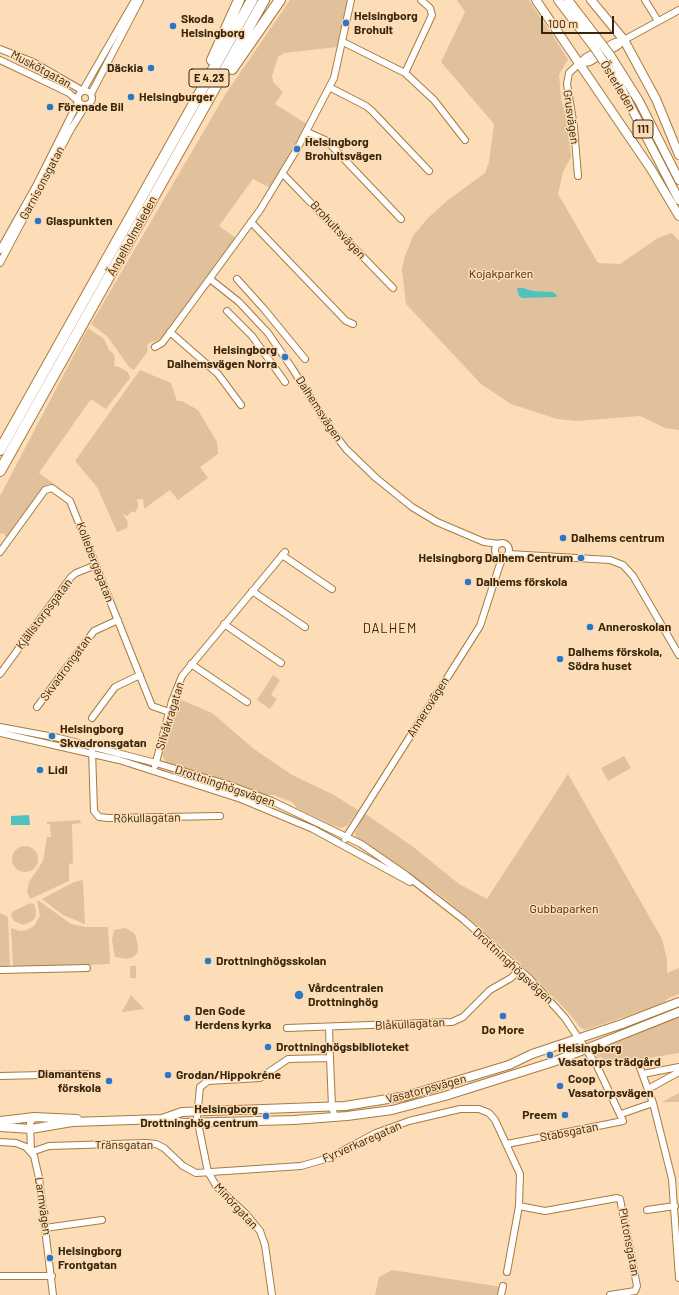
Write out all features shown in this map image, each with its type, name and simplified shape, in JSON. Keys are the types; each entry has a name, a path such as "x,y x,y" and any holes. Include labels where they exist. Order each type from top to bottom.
{"highway":[{"path":"165,156 177,127 212,60 239,0"},
{"name":"Ängelholmsleden","path":"1,448 252,0"},
{"name":"Ängelholmsleden","path":"0,471 264,0"},
{"path":"205,105 280,0"},
{"path":"0,481 22,439 28,421"}],"main road":[{"path":"536,0 651,169 679,216"},
{"name":"Österleden","path":"558,0 598,45"},
{"name":"Österleden","path":"568,0 606,57 639,101 679,180"},
{"path":"591,0 624,40 656,99 679,155"},
{"name":"Österleden","path":"606,57 679,200"},
{"name":"Vasatorpsvägen","path":"0,1127 31,1129 72,1122 162,1119 182,1123 198,1117 370,1103 426,1091 509,1065 532,1054 679,1002"},
{"name":"Vasatorpsvägen","path":"198,1117 335,1118 392,1110 427,1101 586,1049 679,1012"},
{"name":"Vasatorpsvägen","path":"0,1121 34,1117 64,1117 95,1121"}],"street":[{"name":"Garnisonsgatan","path":"0,250 38,180 78,101 78,94 83,91 135,0"},
{"name":"Garnisonsgatan","path":"0,263 71,130 86,105 92,101 91,94 140,0"},
{"path":"155,347 162,343 210,279 284,174 331,88 351,0"},
{"path":"405,73 432,15 430,8 421,0"},
{"path":"645,0 658,21"},
{"path":"579,64 590,62 618,46 624,40 679,10"},
{"path":"342,42 405,73 434,100 465,140"},
{"name":"Muskötgatan","path":"0,48 34,62 83,91"},
{"name":"Muskötgatan","path":"0,60 69,93 78,101"},
{"name":"Grusvägen","path":"578,176 567,79 569,73 579,64"},
{"path":"331,88 366,106 372,111 429,171"},
{"path":"83,91 91,94"},
{"path":"78,101 86,105"},
{"path":"307,132 327,141 401,219"},
{"name":"Brohultsvägen","path":"284,174 392,288"},
{"path":"251,222 346,321 353,324"},
{"name":"Dalhemsvägen","path":"210,279 239,302 262,327 285,357 328,427 366,470 394,493 424,514 466,535 487,543 503,553 506,544 487,543"},
{"name":"Dalhemsvägen","path":"237,279 305,358"},
{"path":"239,302 249,293"},
{"name":"Dalhemsvägen","path":"227,311 252,336 285,382"},
{"path":"252,336 262,327"},
{"path":"170,332 218,374 241,405"},
{"name":"Kollebergagatan","path":"0,552 45,490 50,487 71,503 152,706 169,712"},
{"name":"Annerovägen","path":"342,844 480,626 488,606 503,553 499,544"},
{"name":"Silvåkragatan","path":"152,771 156,763 169,712 179,682 191,664 283,553 332,589"},
{"path":"503,553 610,560 623,565 633,576 679,655"},
{"name":"Kjällstorpsgatan","path":"0,674 71,577 76,572 96,565"},
{"path":"252,591 305,627"},
{"name":"Skvadrongatan","path":"37,707 90,634 99,627 118,620"},
{"path":"224,624 281,663"},
{"path":"191,664 247,702"},
{"path":"92,718 115,687 140,675"},
{"name":"Drottninghögsvägen","path":"0,727 22,730 92,746 156,763 261,797 346,836 376,854 430,893 464,920 520,969 552,1002 580,1038 597,1066 621,1114"},
{"name":"Drottninghögsvägen","path":"0,733 92,753 257,805 307,826 430,893"},
{"name":"Rökullagatan","path":"92,746 94,811 99,817 220,816"},
{"path":"0,970 87,968"},
{"name":"Blåkullagatan","path":"287,1028 452,1022 466,1014 490,990 511,978 520,969"},
{"path":"329,1027 332,1107 335,1118"},
{"path":"198,1117 200,1088 208,1081 260,1078 286,1060 330,1058"},
{"path":"639,1065 653,1103 672,1179 678,1228 679,1278"},
{"path":"643,1074 679,1067"},
{"path":"648,1089 679,1072"},
{"path":"0,1076 87,1074"},
{"path":"621,1114 653,1103"},
{"name":"Fyrverkaregatan","path":"208,1172 302,1166 317,1162 386,1129 430,1116 466,1108 479,1109 491,1115 507,1144 520,1174 519,1206 506,1272"},
{"name":"Stabsgatan","path":"507,1144 623,1121 621,1114"},
{"name":"Larmvägen","path":"34,1117 30,1123 31,1152 37,1169 52,1276 53,1295"},
{"name":"Minörgatan","path":"198,1117 208,1172 217,1187 246,1214 260,1231 265,1245 272,1295"},
{"path":"0,1142 16,1144 31,1152"},
{"name":"Tränsgatan","path":"31,1152 49,1146 152,1144 166,1150 188,1170 208,1172"},
{"path":"672,1179 679,1178"},
{"name":"Plutonsgatan","path":"519,1206 546,1211 617,1198 620,1199 637,1286 635,1291 610,1295"},
{"path":"647,1210 675,1206"},
{"path":"45,1228 102,1220"},
{"path":"0,1276 52,1276"},
{"path":"501,1295 503,1286"}],"green space":[{"path":"290,0 347,0 337,47 284,53 278,57 272,76 273,82 283,92 275,104 307,124 270,188 253,179 219,226 236,238 164,335 158,340 149,343 147,346 148,351 134,370 129,367 108,337 91,324 225,95"},
{"name":"Kojakparken","path":"457,0 529,0 568,59 559,75 561,98 567,120 571,157 563,172 558,194 598,263 620,264 658,238 672,233 679,241 679,430 665,428 640,416 577,421 557,419 511,404 481,384 406,304 402,269 405,256 413,236 428,218 448,200 485,173 489,162 494,124 441,62 465,12"},
{"path":"88,328 104,339 115,358 114,366 128,372 130,378 106,409 91,399 39,473 54,484 43,487 6,537 3,533 0,534 0,496"},
{"path":"140,370 171,383 177,401 182,401 198,410 217,442 218,454 200,467 208,478 178,500 170,490 144,509 143,499 136,500 138,502 138,507 135,513 133,511 127,516 123,514 128,522 127,528 117,532 97,487 75,461"},
{"path":"273,675 280,680 271,695 277,699 270,709 257,700"},
{"path":"177,698 212,713 254,749 292,775 332,794 358,810 348,825 341,828 332,825 298,809 292,802 274,795 263,795 167,764 162,755"},
{"path":"624,756 631,768 608,781 601,768"},
{"name":"Gubbaparken","path":"568,774 662,939 667,959 667,973 679,968 679,994 667,999 663,1004 585,1030 580,1027 567,1011 519,962 467,917 440,895 356,838 355,833 364,813 412,846 459,884 487,899"},
{"path":"79,820 82,823 72,824 73,863 69,864 69,881 30,899 27,892 29,882 43,861 47,837 51,837 50,824 47,824 47,822"},
{"path":"25,846 34,850 38,859 34,868 25,872 16,868 12,859 16,850"},
{"path":"83,880 85,924 63,915 42,899 74,882"},
{"path":"37,901 71,924 85,927 108,927 110,963 15,968 13,966 11,928 20,931 27,930 34,926 40,916"},
{"path":"30,903 34,904 36,910 35,918 23,925 14,921 11,915 12,912"},
{"path":"0,913 8,917 10,967 0,969"},
{"path":"126,928 135,934 138,952 133,957 127,959 115,957 112,940 114,930"},
{"path":"130,966 136,966 136,978 130,978"},
{"path":"131,995 144,1009 122,1012"},
{"path":"679,1017 679,1053 606,1065 601,1057 597,1058 596,1052 600,1046"},
{"path":"679,1093 679,1102 662,1102"},
{"path":"392,1270 502,1287 500,1295 375,1295 379,1277"}],"water":[{"path":"517,288 552,292 556,294 557,297 522,298 519,296"},
{"path":"29,815 30,825 11,825 11,816"}],"place":[{"name":"Helsingborg Brohult","path":"346,23"},
{"name":"Skoda Helsingborg","path":"173,26"},
{"name":"Däckia","path":"151,68"},
{"name":"Helsingburger","path":"131,97"},
{"name":"Förenade Bil","path":"50,107"},
{"name":"Helsingborg Brohultsvägen","path":"297,149"},
{"name":"Glaspunkten","path":"38,221"},
{"name":"Helsingborg Dalhemsvägen Norra","path":"285,357"},
{"name":"Dalhems centrum","path":"563,538"},
{"name":"Helsingborg Dalhem Centrum","path":"581,558"},
{"name":"Dalhems förskola","path":"468,582"},
{"name":"Anneroskolan","path":"590,627"},
{"name":"Dalhems förskola, Södra huset","path":"560,659"},
{"name":"Helsingborg Skvadronsgatan","path":"52,736"},
{"name":"Lidl","path":"40,770"},
{"name":"Drottninghögsskolan","path":"208,961"},
{"name":"Vårdcentralen Drottninghög","path":"299,995"},
{"name":"Do More","path":"503,1016"},
{"name":"Den Gode Herdens kyrka","path":"187,1018"},
{"name":"Drottninghögsbiblioteket","path":"268,1047"},
{"name":"Helsingborg Vasatorps trädgård","path":"550,1055"},
{"name":"Grodan/Hippokréne","path":"168,1075"},
{"name":"Diamantens förskola","path":"109,1081"},
{"name":"Coop Vasatorpsvägen","path":"560,1086"},
{"name":"Preem","path":"565,1115"},
{"name":"Helsingborg Drottninghög centrum","path":"266,1116"},
{"name":"Helsingborg Frontgatan","path":"50,1258"}],"district":[{"name":"DALHEM","path":"390,629"}]}
